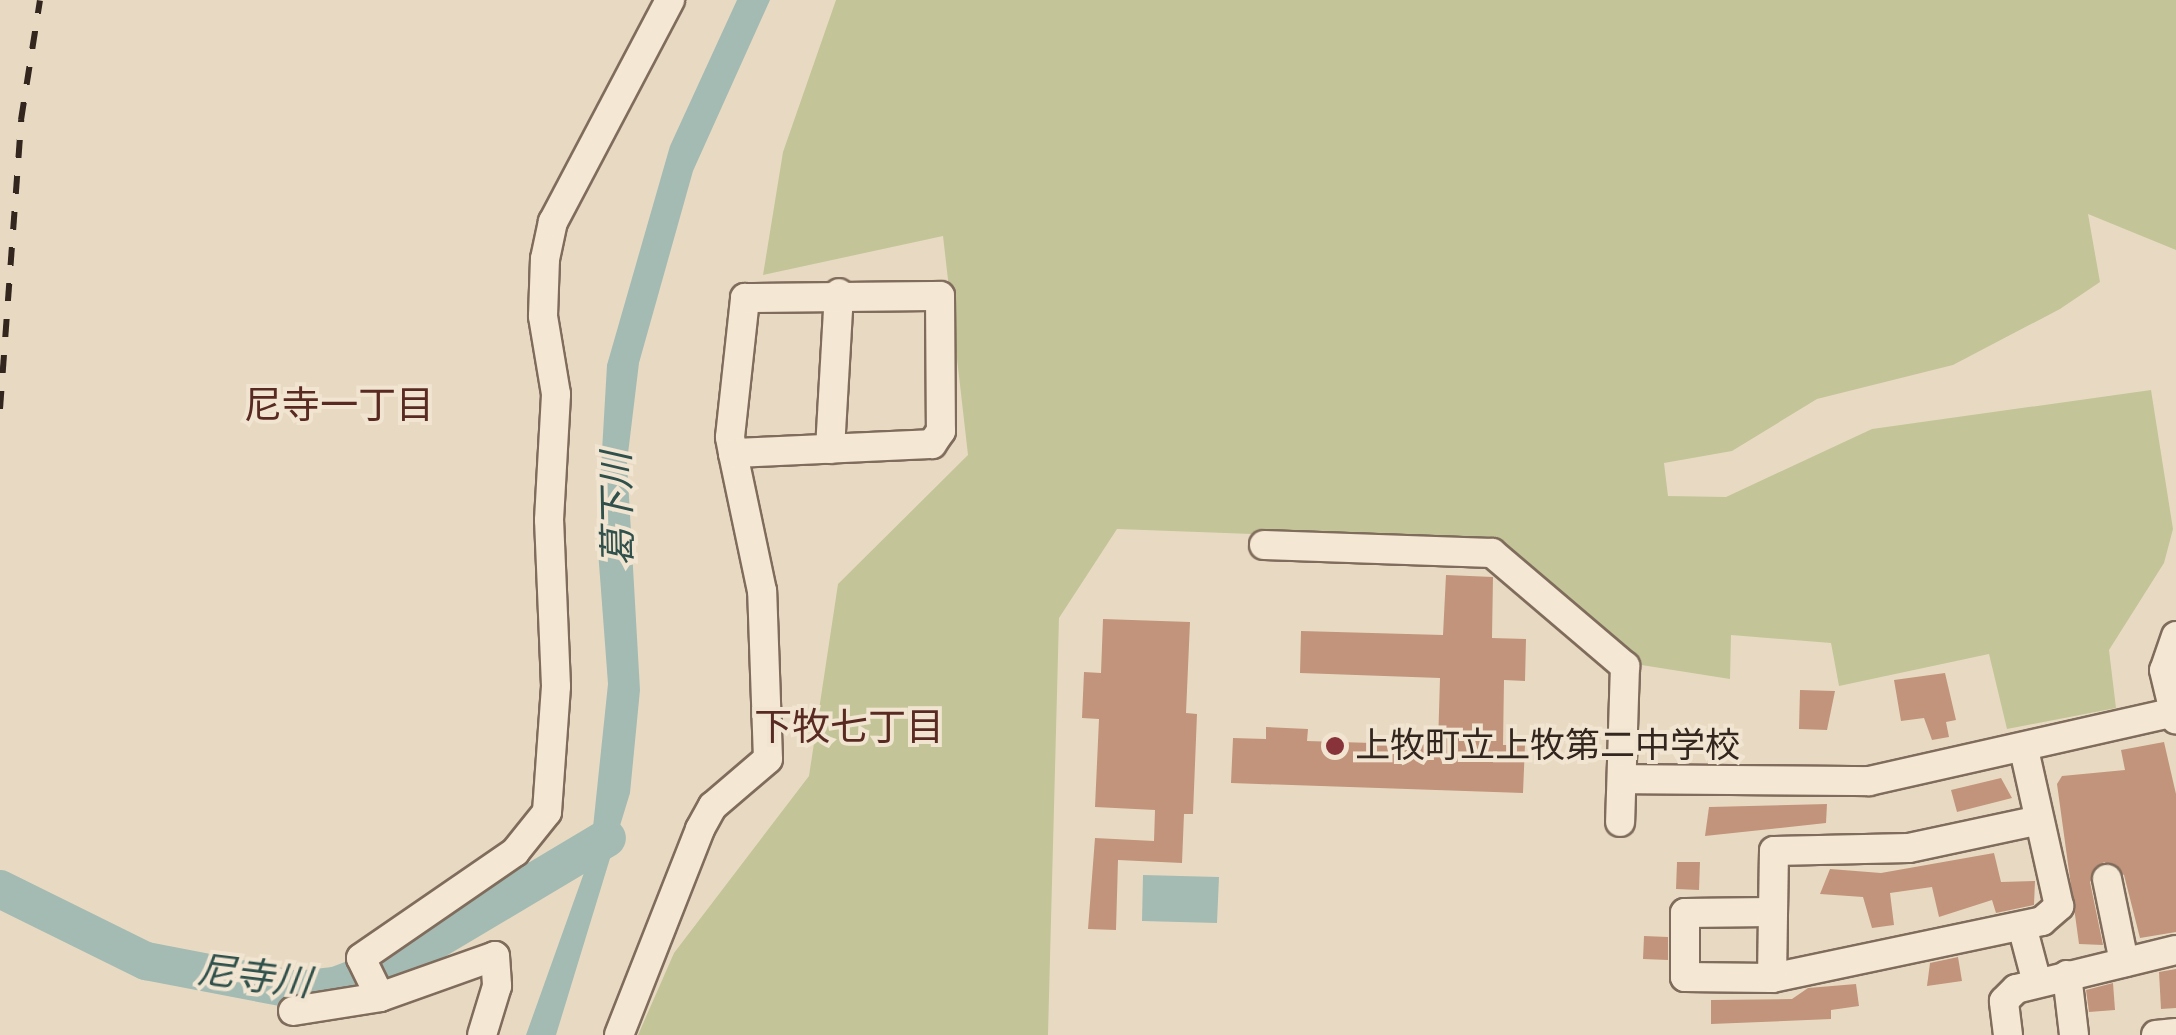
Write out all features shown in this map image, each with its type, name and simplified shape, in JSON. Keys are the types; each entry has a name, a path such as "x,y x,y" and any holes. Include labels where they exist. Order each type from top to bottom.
{"street":[{"path":"380,997 361,958 515,852 546,812 556,686 549,520 556,394 542,316 545,259 554,222 670,0"},
{"path":"830,448 838,293"},
{"path":"620,1035 700,829 714,806 768,759 762,591 733,453 745,298 838,293 940,296 941,431 932,444 733,453"},
{"path":"1264,546 1492,553 1625,666 1620,822"},
{"path":"1622,779 1869,781 2175,715 2164,670 2176,636"},
{"path":"1771,912 1685,913 1685,977 1772,978 2022,926 2059,906 2036,822 2024,749"},
{"path":"1772,978 1774,851 1909,848 2036,822"},
{"path":"2107,878 2124,962"},
{"path":"2022,926 2036,980"},
{"path":"2008,1035 2007,995 2036,980 2176,950"},
{"path":"294,1011 380,997 494,956 497,986 482,1035"},
{"path":"2068,975 2074,1035"},
{"path":"2156,1035 2176,1033"}],"green space":[{"path":"836,0 2176,0 2176,250 2088,214 2100,282 2060,309 1953,365 1817,399 1732,451 1664,463 1668,496 1726,497 1872,429 2151,390 2173,529 2164,563 2109,650 2116,708 2007,729 1989,654 1839,686 1831,643 1731,635 1730,679 1635,664 1490,543 1117,529 1059,618 1048,1035 638,1035 674,953 809,776 838,584 968,455 943,236 763,275 783,152"}],"water":[{"name":"葛下川","path":"737,0 770,0 693,171 639,363 627,462 640,690 630,793 556,1035 526,1035 590,856 608,684 597,537 607,365 670,146"},
{"path":"1143,875 1219,877 1217,923 1142,921"}],"building":[{"path":"1446,575 1493,577 1492,638 1526,639 1525,681 1504,680 1503,745 1525,745 1523,793 1231,783 1233,738 1266,739 1266,727 1308,729 1307,741 1438,745 1440,678 1300,673 1301,631 1443,635"},
{"path":"1103,619 1190,622 1186,713 1197,714 1193,814 1184,814 1182,863 1118,860 1116,930 1088,929 1095,838 1154,841 1155,810 1095,807 1099,719 1082,718 1084,672 1101,673"},
{"path":"1945,673 1956,720 1946,722 1949,737 1932,740 1924,718 1901,721 1894,680"},
{"path":"1800,690 1835,691 1827,730 1799,729"},
{"path":"2164,742 2176,794 2176,932 2140,938 2124,875 2104,862 2090,882 2103,945 2079,944 2057,784 2062,776 2125,770 2121,750"},
{"path":"2001,778 2012,798 1957,812 1951,790"},
{"path":"1827,804 1826,823 1705,836 1709,807"},
{"path":"1994,853 2001,882 2035,881 2034,905 1996,913 1992,900 1939,917 1932,887 1890,893 1894,925 1872,928 1863,897 1820,894 1830,869 1881,873"},
{"path":"1677,862 1700,862 1699,890 1676,889"},
{"path":"1644,936 1668,937 1668,960 1643,959"},
{"path":"1958,957 1962,981 1927,986 1930,963"},
{"path":"2176,969 2176,1008 2161,1009 2159,972"},
{"path":"2113,983 2115,1010 2089,1012 2086,990"},
{"path":"1856,984 1859,1006 1831,1010 1831,1019 1711,1024 1711,1000 1792,999 1808,988"}],"waterway":[{"name":"尼寺川","path":"0,889 146,961 296,990 335,986 399,962 607,838"}],"railway":[{"path":"0,409 21,120 40,0"}],"place":[{"name":"上牧町立上牧第二中学校","path":"1335,746"}],"district":[{"name":"尼寺一丁目","path":"339,406"},
{"name":"下牧七丁目","path":"849,728"}]}
